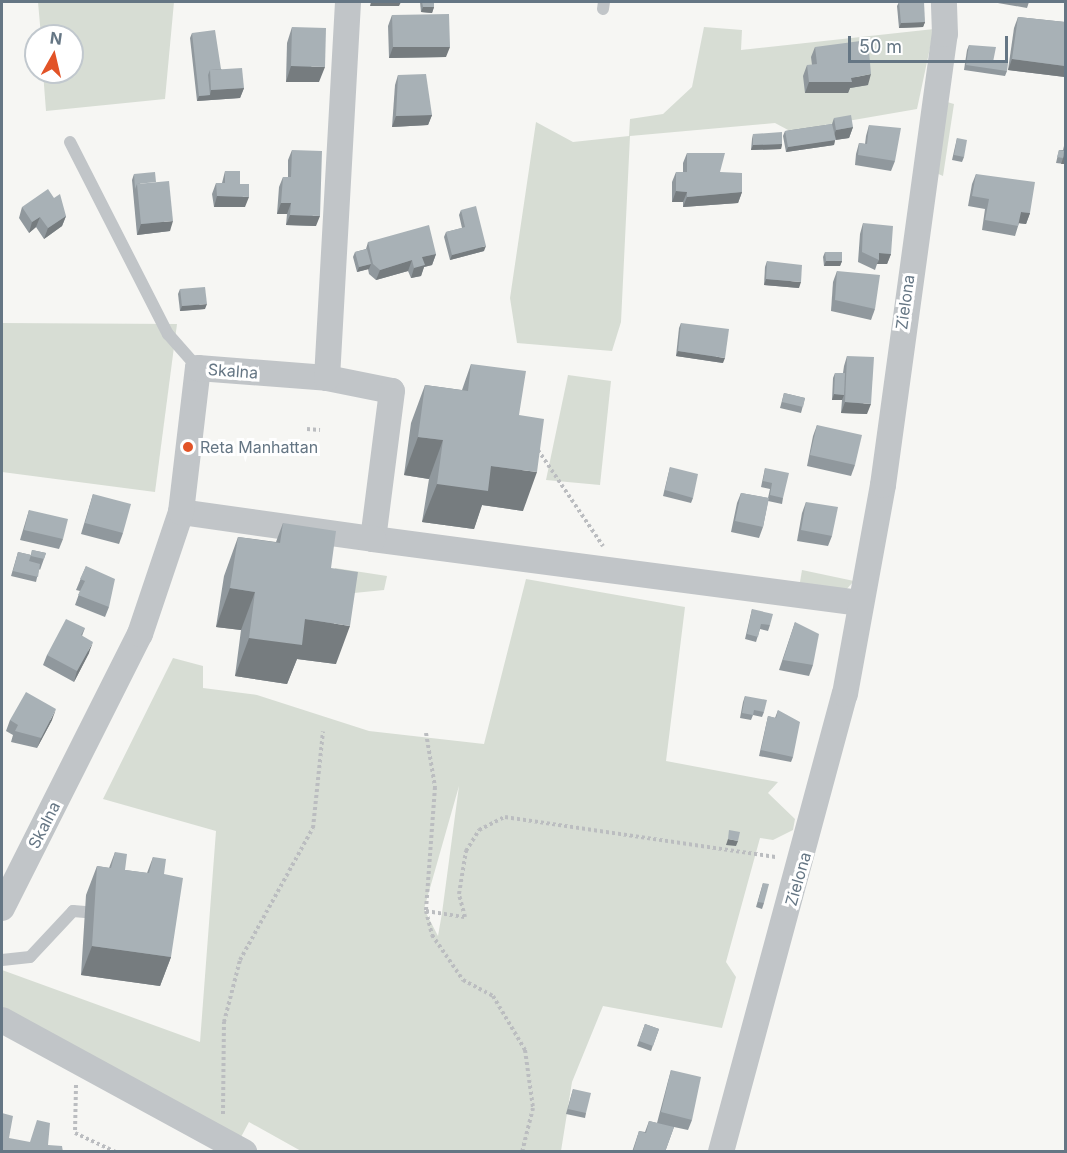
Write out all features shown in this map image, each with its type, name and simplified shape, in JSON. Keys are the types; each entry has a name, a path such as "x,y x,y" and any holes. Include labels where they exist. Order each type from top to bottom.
{"street":[{"path":"327,378 348,2"},
{"name":"Zielona","path":"722,1152 803,862 845,694 861,603 936,103 944,2"},
{"name":"Skalna","path":"2,908 140,634 181,512 198,368 327,378 392,391 373,539"},
{"path":"181,512 861,603"},
{"path":"2,1020 231,1146"}],"lane":[{"path":"70,142 168,334 198,368"},
{"path":"2,960 30,957 64,919 85,912"}],"path":[{"path":"307,429 320,430"},
{"path":"530,440 576,498 616,571"},
{"path":"231,1146 224,1022 240,960 313,828 323,732"},
{"path":"426,734 435,787 426,911 432,935 463,980 493,996 525,1050 533,1108 522,1152"},
{"path":"426,911 465,917 459,894 466,851 479,830 505,817 803,862"},
{"path":"77,1060 75,1133 116,1152"}],"shaded area":[{"path":"38,2 174,2 165,99 46,111 44,84 84,84 84,24 40,24"},
{"path":"704,27 742,30 741,50 934,29 917,109 790,131 775,123 630,136 621,322 612,351 517,343 510,298 536,122 573,142 629,136 630,119 663,114 692,87"},
{"path":"947,102 954,104 943,176 934,172"},
{"path":"2,323 177,324 155,492 2,472"},
{"path":"568,375 611,381 600,485 546,480"},
{"path":"335,568 387,576 384,590 354,593 333,579"},
{"path":"802,570 854,581 844,592 799,588"},
{"path":"526,579 685,607 666,761 778,782 768,793 795,819 793,830 773,840 760,838 726,962 736,977 722,1028 603,1006 572,1082 561,1151 301,1151 249,1122 241,1137 2,1008 2,970 200,1042 216,831 103,799 173,658 203,666 203,688 257,695 369,731 484,744","holes":["459,786 438,936 424,909"]}],"building":[{"path":"422,2 434,2 434,7 423,7"},
{"path":"899,2 924,2 925,22 901,23"},
{"path":"449,14 450,47 393,47 392,15"},
{"path":"1018,17 1065,22 1065,66 1012,59"},
{"path":"292,27 326,28 325,67 291,66"},
{"path":"215,30 221,69 210,70 208,75 210,95 199,96 192,33"},
{"path":"868,40 871,74 851,78 852,82 809,82 807,65 817,64 815,47"},
{"path":"969,45 996,47 993,62 1008,63 1007,71 966,65"},
{"path":"242,68 244,88 211,90 210,70"},
{"path":"426,74 432,115 396,116 398,75"},
{"path":"851,115 853,127 836,130 834,118"},
{"path":"832,124 836,140 788,147 785,131"},
{"path":"869,125 901,128 895,161 858,155 859,143 867,144"},
{"path":"782,132 782,144 753,145 753,134"},
{"path":"957,138 967,140 964,157 954,155"},
{"path":"292,150 322,151 320,216 290,215 291,203 281,203 283,177 291,177"},
{"path":"1059,150 1064,151 1063,158 1057,157"},
{"path":"687,153 725,153 720,172 742,173 742,192 687,197 687,192 676,191 676,172 687,172"},
{"path":"225,171 240,171 240,184 249,184 249,197 217,196 216,183 225,183"},
{"path":"155,172 156,182 137,184 135,189 134,174"},
{"path":"976,174 1035,182 1030,213 1021,212 1018,226 985,220 989,199 972,196"},
{"path":"169,181 173,221 141,224 137,184"},
{"path":"48,189 54,198 60,194 66,216 48,228 40,217 32,222 22,207"},
{"path":"476,206 486,246 452,255 446,232 465,227 461,210"},
{"path":"863,223 893,226 891,254 879,253 879,260 862,252"},
{"path":"429,225 436,254 422,257 425,265 414,268 412,260 380,270 373,264 368,242"},
{"path":"367,249 371,264 359,267 355,252"},
{"path":"825,252 842,252 842,261 826,261"},
{"path":"767,261 802,265 801,282 766,279"},
{"path":"837,271 880,275 875,309 835,300"},
{"path":"205,287 207,304 182,306 180,289"},
{"path":"681,323 729,329 725,358 678,351"},
{"path":"847,356 874,357 871,404 845,402"},
{"path":"471,364 526,371 519,415 544,419 537,472 491,466 488,491 437,484 443,440 418,437 425,385 468,391"},
{"path":"835,373 845,373 844,395 834,394"},
{"path":"784,393 805,398 803,407 782,402"},
{"path":"817,425 862,435 855,465 810,455"},
{"path":"670,467 698,474 693,498 665,490"},
{"path":"765,468 789,473 783,498 770,495 772,483 763,481"},
{"path":"741,493 769,498 763,527 735,521"},
{"path":"93,494 131,504 123,533 85,523"},
{"path":"806,502 838,507 832,536 801,530"},
{"path":"29,510 68,519 63,539 24,530"},
{"path":"283,523 336,531 331,568 358,572 350,626 305,619 302,645 249,638 255,592 230,588 238,537 280,543"},
{"path":"32,550 46,553 44,559 31,556"},
{"path":"18,552 31,555 29,561 40,564 38,577 13,571"},
{"path":"86,566 115,579 109,607 78,595 85,581 80,579"},
{"path":"752,609 773,614 770,625 761,624 758,637 747,634"},
{"path":"66,619 85,628 81,635 93,642 77,671 47,655"},
{"path":"795,622 819,634 813,665 783,660"},
{"path":"26,692 56,709 41,738 15,731 18,725 10,720"},
{"path":"745,696 767,700 764,712 754,710 753,715 742,713"},
{"path":"778,710 800,722 793,757 761,750 768,716 776,718"},
{"path":"729,830 740,832 738,841 728,839"},
{"path":"115,852 127,854 125,870 149,873 153,857 166,859 164,874 183,878 171,957 92,946 97,866 111,868"},
{"path":"763,883 769,884 764,903 758,902"},
{"path":"645,1024 659,1029 653,1046 639,1041"},
{"path":"671,1070 701,1077 692,1120 661,1112"},
{"path":"573,1089 591,1093 586,1113 568,1109"},
{"path":"2,1113 13,1116 9,1138 30,1142 37,1120 50,1123 48,1145 62,1146 63,1152 2,1152"},
{"path":"649,1121 674,1127 665,1152 633,1152 639,1131 646,1133"}],"place":[{"name":"Reta Manhattan","path":"188,447"}]}
